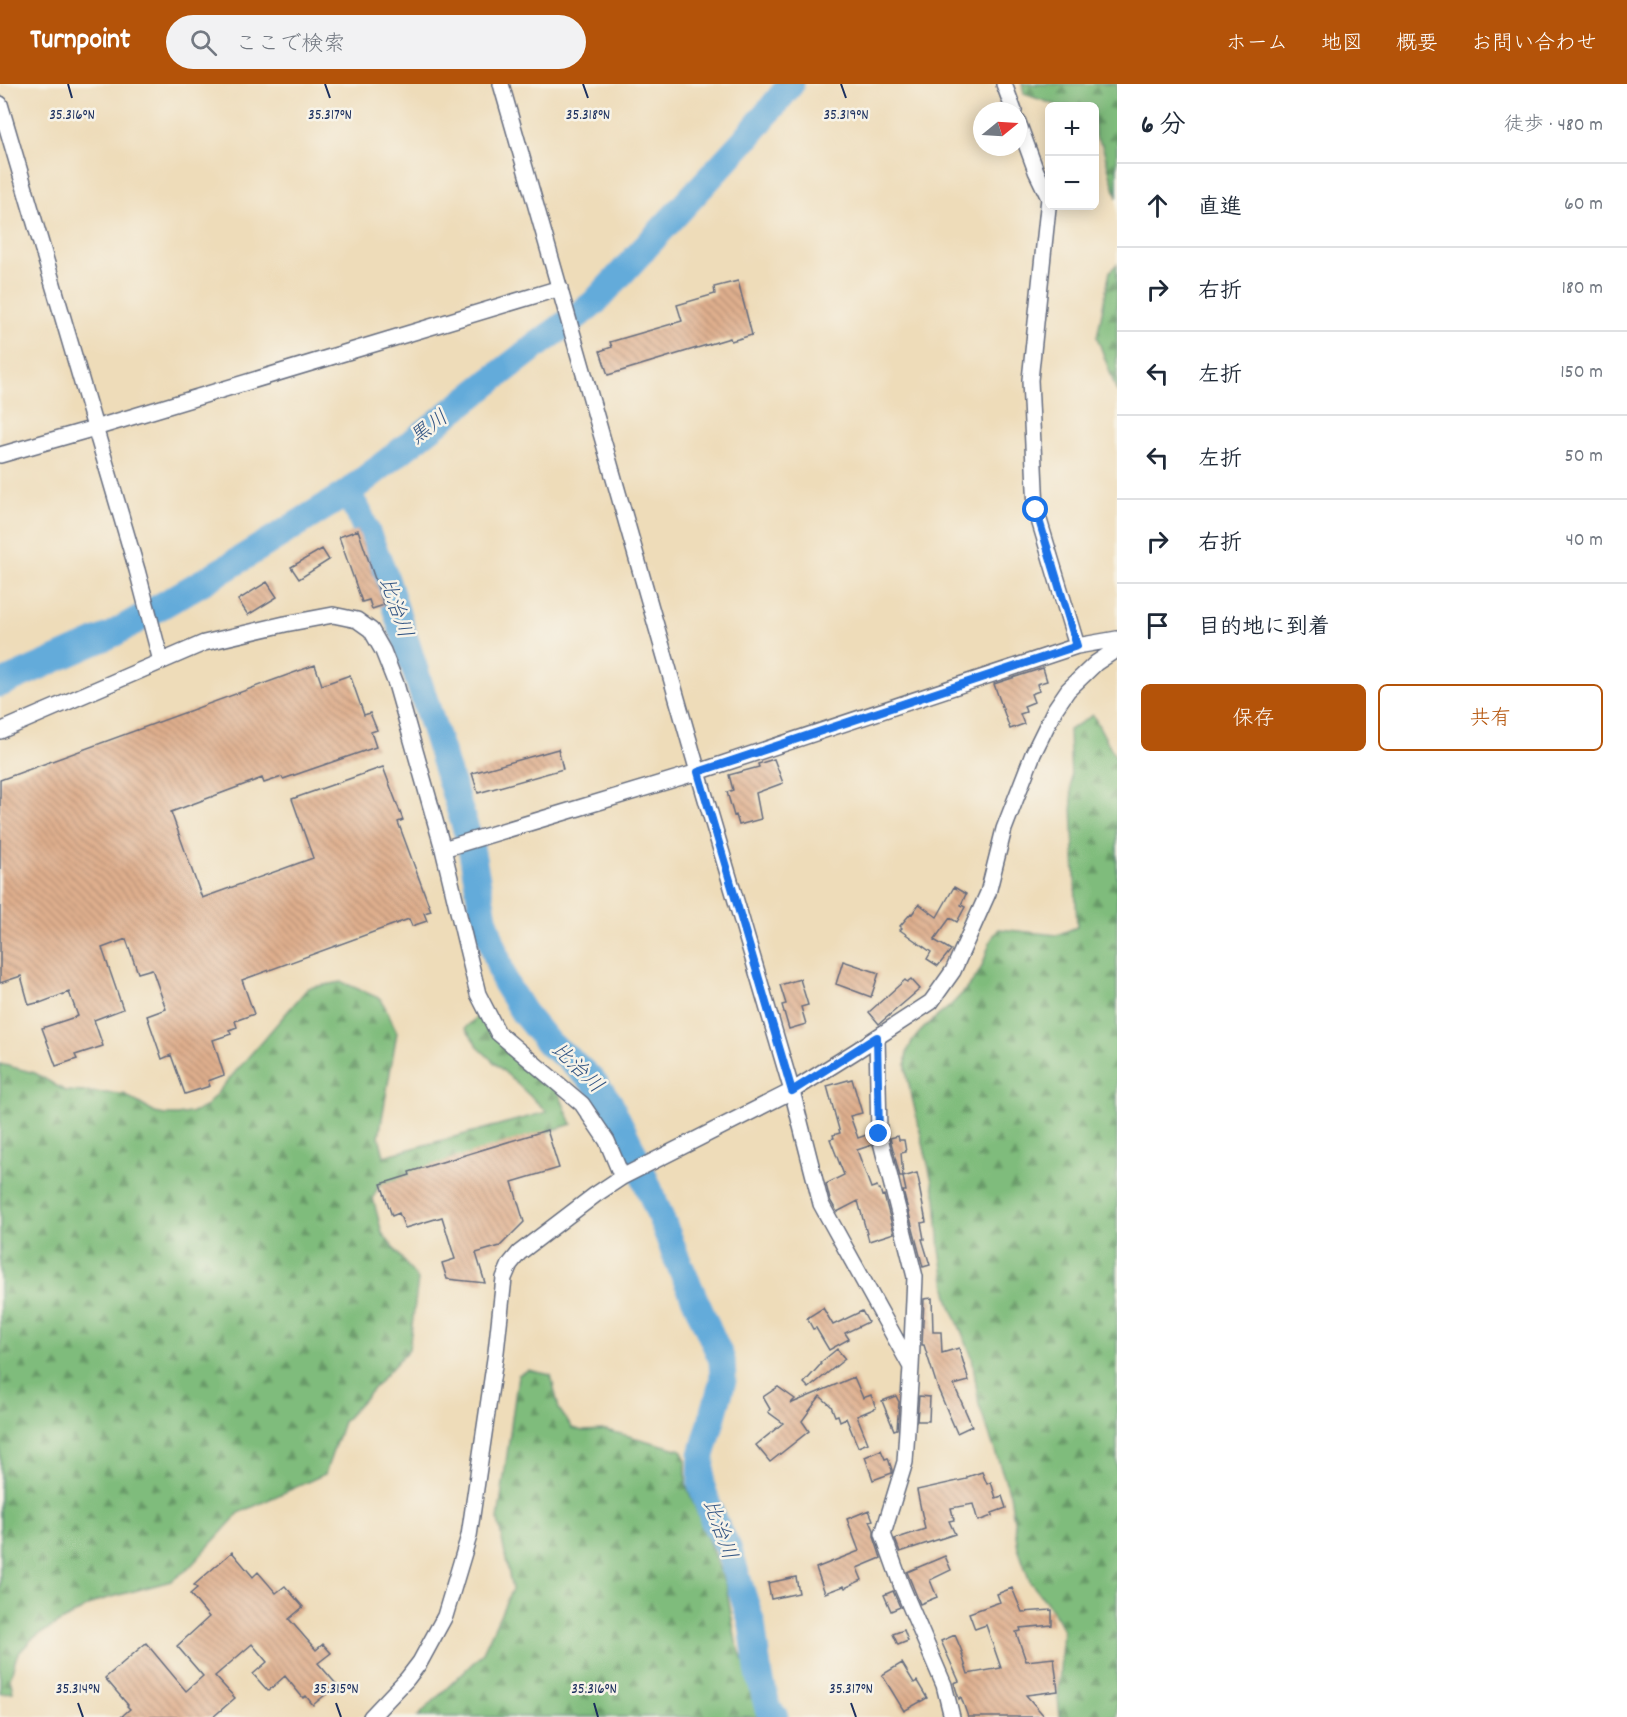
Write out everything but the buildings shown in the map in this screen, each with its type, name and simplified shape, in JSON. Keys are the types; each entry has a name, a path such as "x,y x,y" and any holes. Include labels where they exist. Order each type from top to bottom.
{"street":[{"path":"501,84 792,1091 821,1204 911,1367"},
{"path":"1004,84 1011,102"},
{"path":"0,104 160,655"},
{"path":"1027,146 1049,198 1030,380 1036,510 1077,646"},
{"path":"0,454 95,428 560,288"},
{"path":"0,731 160,655 204,643 333,615 357,620 371,630 383,651 396,684 443,849 478,994 498,1033 582,1104 607,1142 622,1177"},
{"path":"443,849 698,772 1077,646 1117,639"},
{"path":"371,1717 420,1662 446,1616 469,1536 496,1352 504,1278 510,1264 519,1253 622,1177 792,1091 931,1002 953,971 988,893 1004,829 1033,754 1055,709 1068,690 1096,663 1117,649"},
{"path":"877,1037 879,1134 915,1277 905,1462 883,1534 902,1587 944,1685 952,1717"}],"green space":[{"path":"1022,84 1117,84 1117,198 1102,145 1099,142 1099,102 1047,102 1024,94"},
{"path":"1117,264 1117,392 1097,337 1110,271"},
{"path":"1093,715 1117,760 1117,1717 1060,1717 1058,1698 1063,1630 1052,1609 1030,1582 1018,1548 1010,1494 979,1405 972,1357 950,1304 940,1250 936,1198 907,1076 906,1062 907,1053 914,1039 953,1003 978,974 989,944 999,929 1057,935 1077,927 1069,730"},
{"path":"342,982 381,999 397,1032 379,1136 384,1156 547,1112 480,1049 465,1028 477,1017 559,1094 572,1124 379,1185 373,1198 382,1233 418,1280 409,1349 343,1422 325,1474 239,1513 188,1569 171,1581 97,1601 33,1638 17,1655 10,1678 13,1692 0,1693 0,1064 35,1073 65,1091 124,1094 155,1113 165,1115 195,1112 205,1107 308,988"},
{"path":"528,1370 551,1375 559,1409 572,1428 583,1431 606,1430 681,1450 686,1461 686,1484 726,1586 736,1642 761,1706 769,1717 417,1717 482,1654 512,1589 498,1520 518,1375"}],"waterway":[{"name":"黒川","path":"0,684 113,634 228,567 347,493 593,304 750,134 791,84"},
{"name":"比治川","path":"347,493 359,513 386,579 470,842 484,918 505,983 523,1012 550,1045 594,1082 609,1102 639,1164 676,1257 722,1360 723,1380 702,1455 701,1484 714,1522 728,1548 752,1624 758,1669 768,1709 775,1717"}],"route":[{"path":"879,1134 877,1037 792,1091 698,772 1077,646 1036,510"}]}
